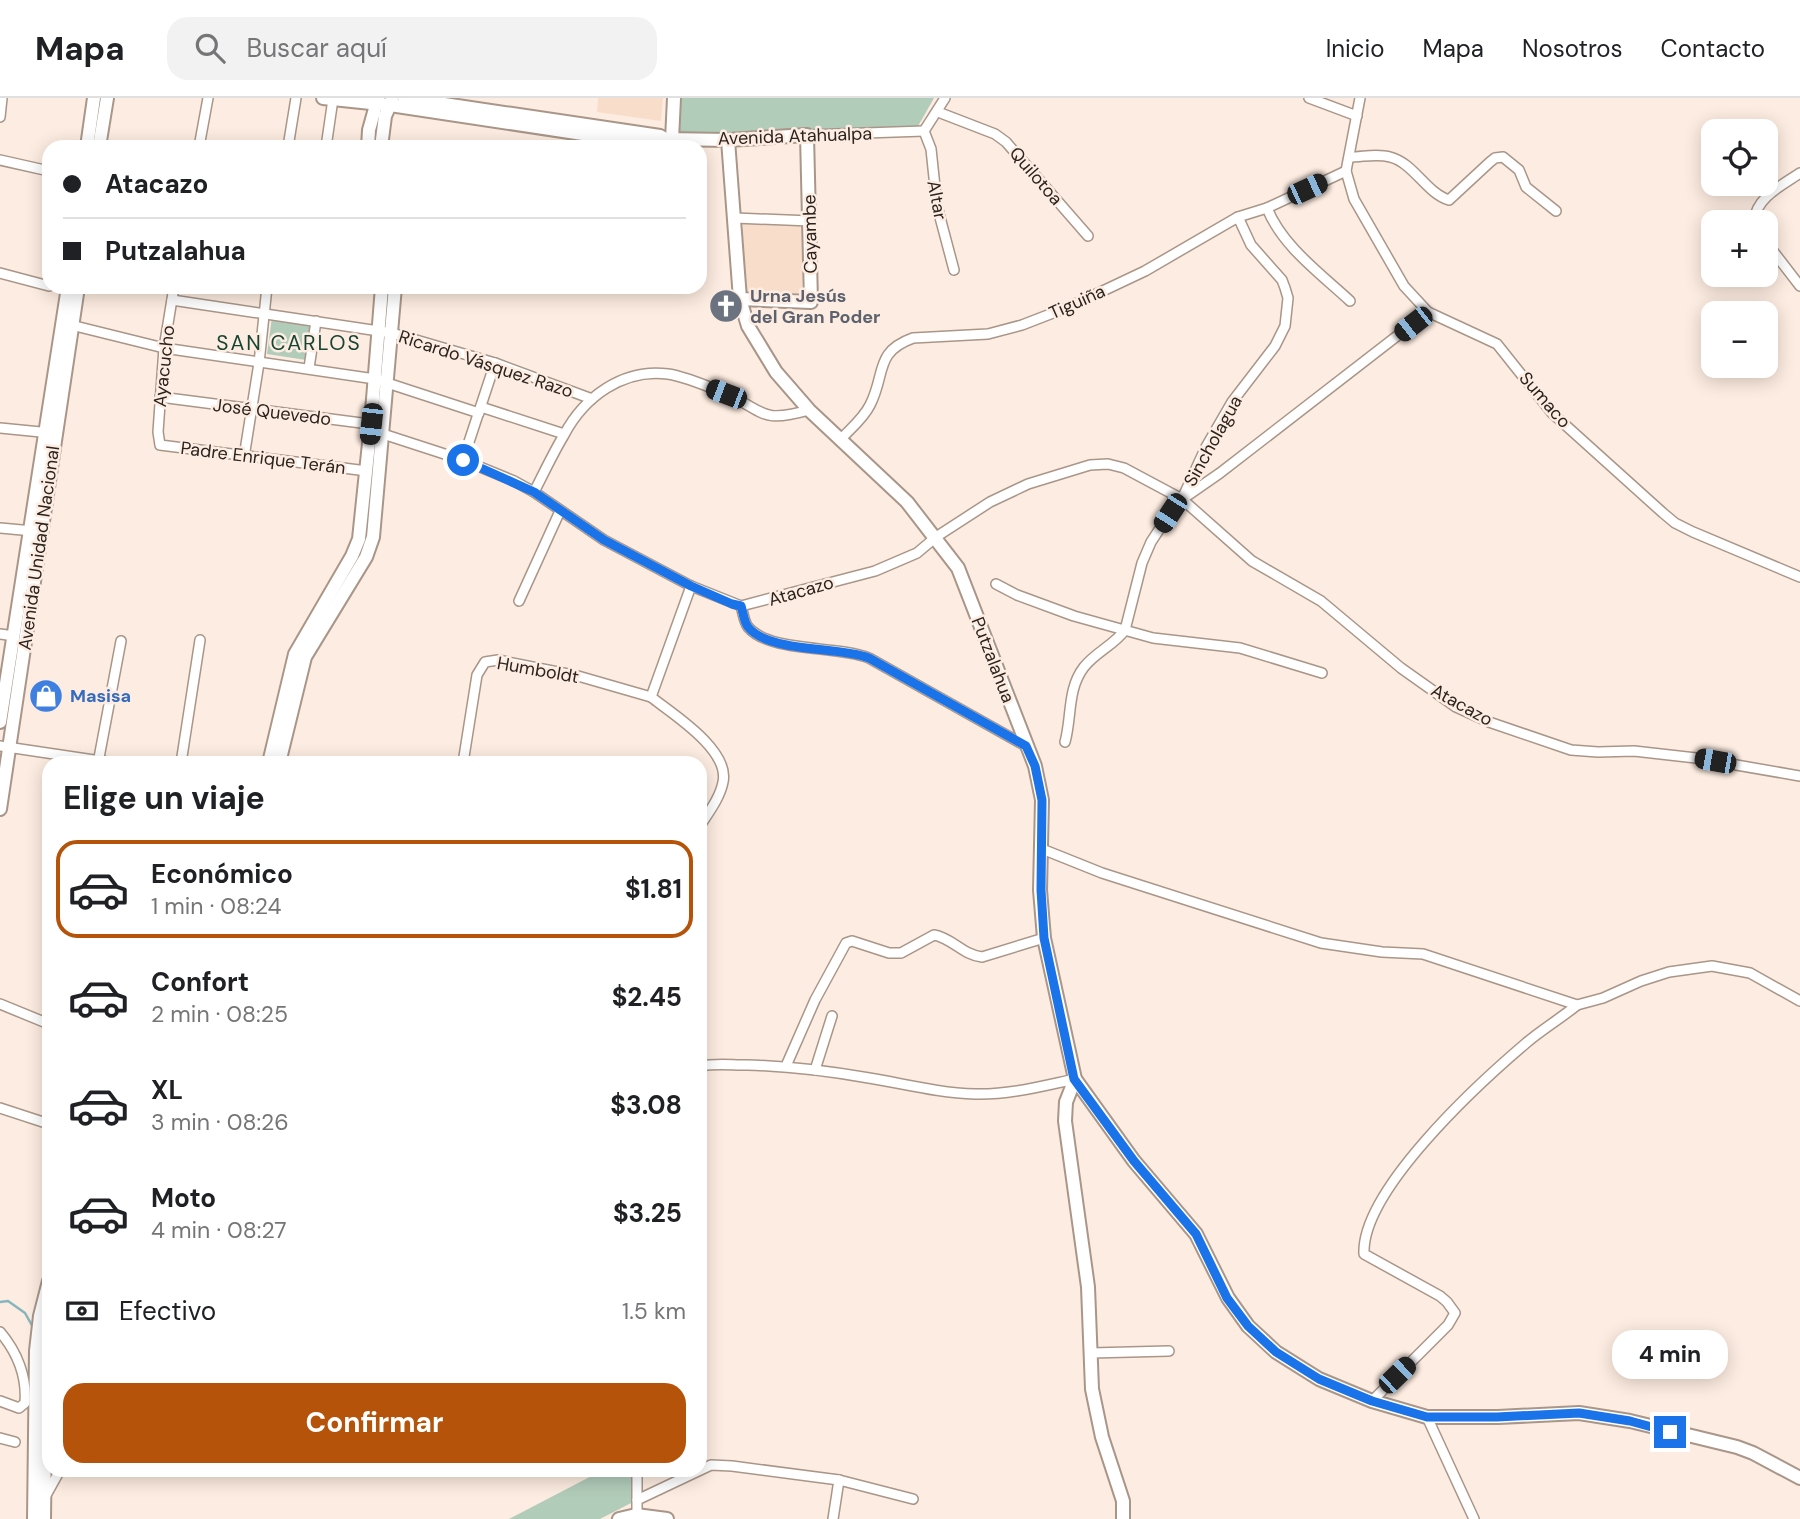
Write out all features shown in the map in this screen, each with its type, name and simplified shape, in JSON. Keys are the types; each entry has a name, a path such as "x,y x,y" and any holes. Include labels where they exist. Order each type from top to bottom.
{"street":[{"path":"0,117 2,98"},
{"path":"88,140 94,98"},
{"path":"100,140 107,98"},
{"path":"200,140 208,98"},
{"path":"289,140 296,98"},
{"name":"Avenida Atahualpa","path":"404,98 599,126 668,139 728,140 924,131"},
{"path":"668,139 674,98"},
{"path":"924,131 945,98"},
{"path":"1310,98 1357,116"},
{"path":"1346,171 1360,98"},
{"path":"326,140 328,99"},
{"name":"Avenida Atahualpa","path":"328,99 384,101 624,140"},
{"path":"368,140 369,130 384,101"},
{"path":"382,140 384,101"},
{"name":"Quilotoa","path":"938,112 996,134 1006,142 1088,236"},
{"name":"Altar","path":"924,131 931,149 937,205 954,270"},
{"name":"Cayambe","path":"740,299 811,302 807,135"},
{"name":"Putzalahua","path":"728,140 740,299 748,326 776,372 809,410 907,502 958,568 1035,766 1042,800 1041,890 1044,938 1074,1079 1134,1161 1196,1234 1227,1298 1248,1326 1276,1352 1319,1379 1372,1401 1427,1417 1579,1413 1605,1416 1754,1452 1800,1478"},
{"path":"1350,157 1382,155 1397,159 1440,196 1450,200 1490,162 1503,157 1519,170 1526,187 1556,211"},
{"path":"0,160 42,169"},
{"name":"Tiguiña","path":"841,439 867,410 891,348 902,342 913,338 988,334 1022,325 1071,306 1145,271 1238,217 1267,208 1346,171"},
{"name":"Sumaco","path":"1346,171 1354,199 1387,258 1404,286 1428,312 1497,344 1552,413 1675,523 1800,577"},
{"path":"1758,210 1766,197 1800,173"},
{"path":"1267,208 1273,225 1284,238 1350,302"},
{"name":"Sincholagua","path":"1125,630 1147,552 1170,513 1182,499 1206,447 1232,402 1275,346 1285,326 1288,299 1282,280 1251,245 1238,217"},
{"path":"735,218 811,220"},
{"path":"1778,256 1799,281"},
{"path":"0,273 42,285"},
{"name":"Avenida Unidad Nacional","path":"0,722 14,636 40,510 72,294"},
{"name":"Ayacucho","path":"160,445 158,432 164,348 173,294"},
{"path":"244,457 259,363 266,294"},
{"path":"382,294 385,332"},
{"path":"281,756 305,657 366,557 373,537 385,332 393,294"},
{"name":"Ricardo Vásquez Razo","path":"172,300 385,332 495,363 592,399"},
{"path":"1182,499 1428,312"},
{"path":"309,368 316,321"},
{"path":"67,324 164,348 381,381 564,434"},
{"path":"463,460 495,363"},
{"path":"534,492 580,409 616,381 667,374 726,394 757,412 772,417 809,410"},
{"name":"José Quevedo","path":"160,397 379,428"},
{"path":"0,428 50,433"},
{"path":"379,428 463,460 534,492 604,540 691,586 741,606 746,625 760,636 787,644 847,651 869,658 1026,746"},
{"path":"271,756 295,654 352,556 359,539 367,471 379,428"},
{"name":"Padre Enrique Terán","path":"160,445 367,471"},
{"name":"Atacazo","path":"741,606 875,571 917,553 936,537 990,502 1028,484 1090,465 1108,464 1124,468 1182,499 1252,561 1321,601 1401,668 1456,706 1489,722 1571,750 1634,751 1696,758 1800,776"},
{"path":"519,601 560,510"},
{"path":"0,528 36,532"},
{"name":"Avenida Unidad Nacional","path":"0,809 5,746 36,532"},
{"path":"996,584 1053,608 1153,638 1240,648 1322,673"},
{"path":"691,586 651,696 700,735 722,764 723,784 707,813"},
{"path":"1065,741 1072,696 1083,668 1125,630"},
{"path":"0,634 14,636"},
{"path":"182,756 200,640"},
{"path":"99,756 121,641"},
{"name":"Humboldt","path":"464,756 477,675 485,662 498,660 578,676 651,696"},
{"path":"5,746 63,756"},
{"path":"1042,849 1102,873 1321,943 1382,952 1423,954 1577,1005"},
{"path":"786,1066 815,1000 846,943 852,941 889,953 901,953 934,934 972,956 982,957 1044,938"},
{"path":"1372,1401 1448,1325 1455,1313 1440,1296 1364,1254 1363,1242 1388,1188 1440,1124 1527,1042 1577,1005 1603,998 1669,972 1712,966 1750,974 1800,1001"},
{"path":"0,1004 42,1021"},
{"path":"815,1070 832,1016"},
{"path":"707,1064 718,1062 786,1066 930,1090 975,1094 1021,1091 1074,1079"},
{"path":"1074,1079 1066,1102 1065,1121 1070,1168 1086,1259 1092,1389 1096,1413 1123,1501 1123,1519"},
{"path":"0,1108 42,1122"},
{"path":"0,1332 20,1363 25,1403 19,1408 0,1401"},
{"path":"34,1519 39,1483 42,1348"},
{"path":"1091,1353 1169,1351"},
{"path":"1427,1417 1474,1519"},
{"path":"0,1438 15,1442"},
{"path":"707,1467 732,1466 839,1480 913,1499"},
{"path":"44,1499 57,1477"},
{"path":"636,1477 636,1517"},
{"path":"637,1500 686,1477"},
{"path":"833,1519 839,1480"},
{"path":"39,1483 44,1499 44,1519"},
{"path":"619,1519 667,1519"}],"shaded area":[{"path":"598,98 663,98 661,121 597,112"},
{"path":"743,220 802,220 802,293 743,293"}],"green space":[{"path":"679,98 934,98 917,128 676,135"},
{"path":"272,317 312,323 306,360 267,354"},
{"path":"590,1477 637,1477 637,1500 600,1519 509,1519"}],"waterway":[{"path":"0,1302 8,1301 25,1313 34,1329"}],"place":[{"name":"Urna Jesús del Gran Poder","path":"726,306"},
{"name":"Masisa","path":"46,696"}],"district":[{"name":"SAN CARLOS","path":"289,343"}],"route":[{"path":"463,460 534,492 604,540 691,586 741,606 746,625 760,636 787,644 857,653 1026,746 1035,766 1042,800 1041,908 1044,938 1074,1079 1134,1161 1196,1234 1227,1298 1248,1326 1276,1352 1319,1379 1372,1401 1427,1417 1579,1413 1630,1421 1670,1432"}]}
